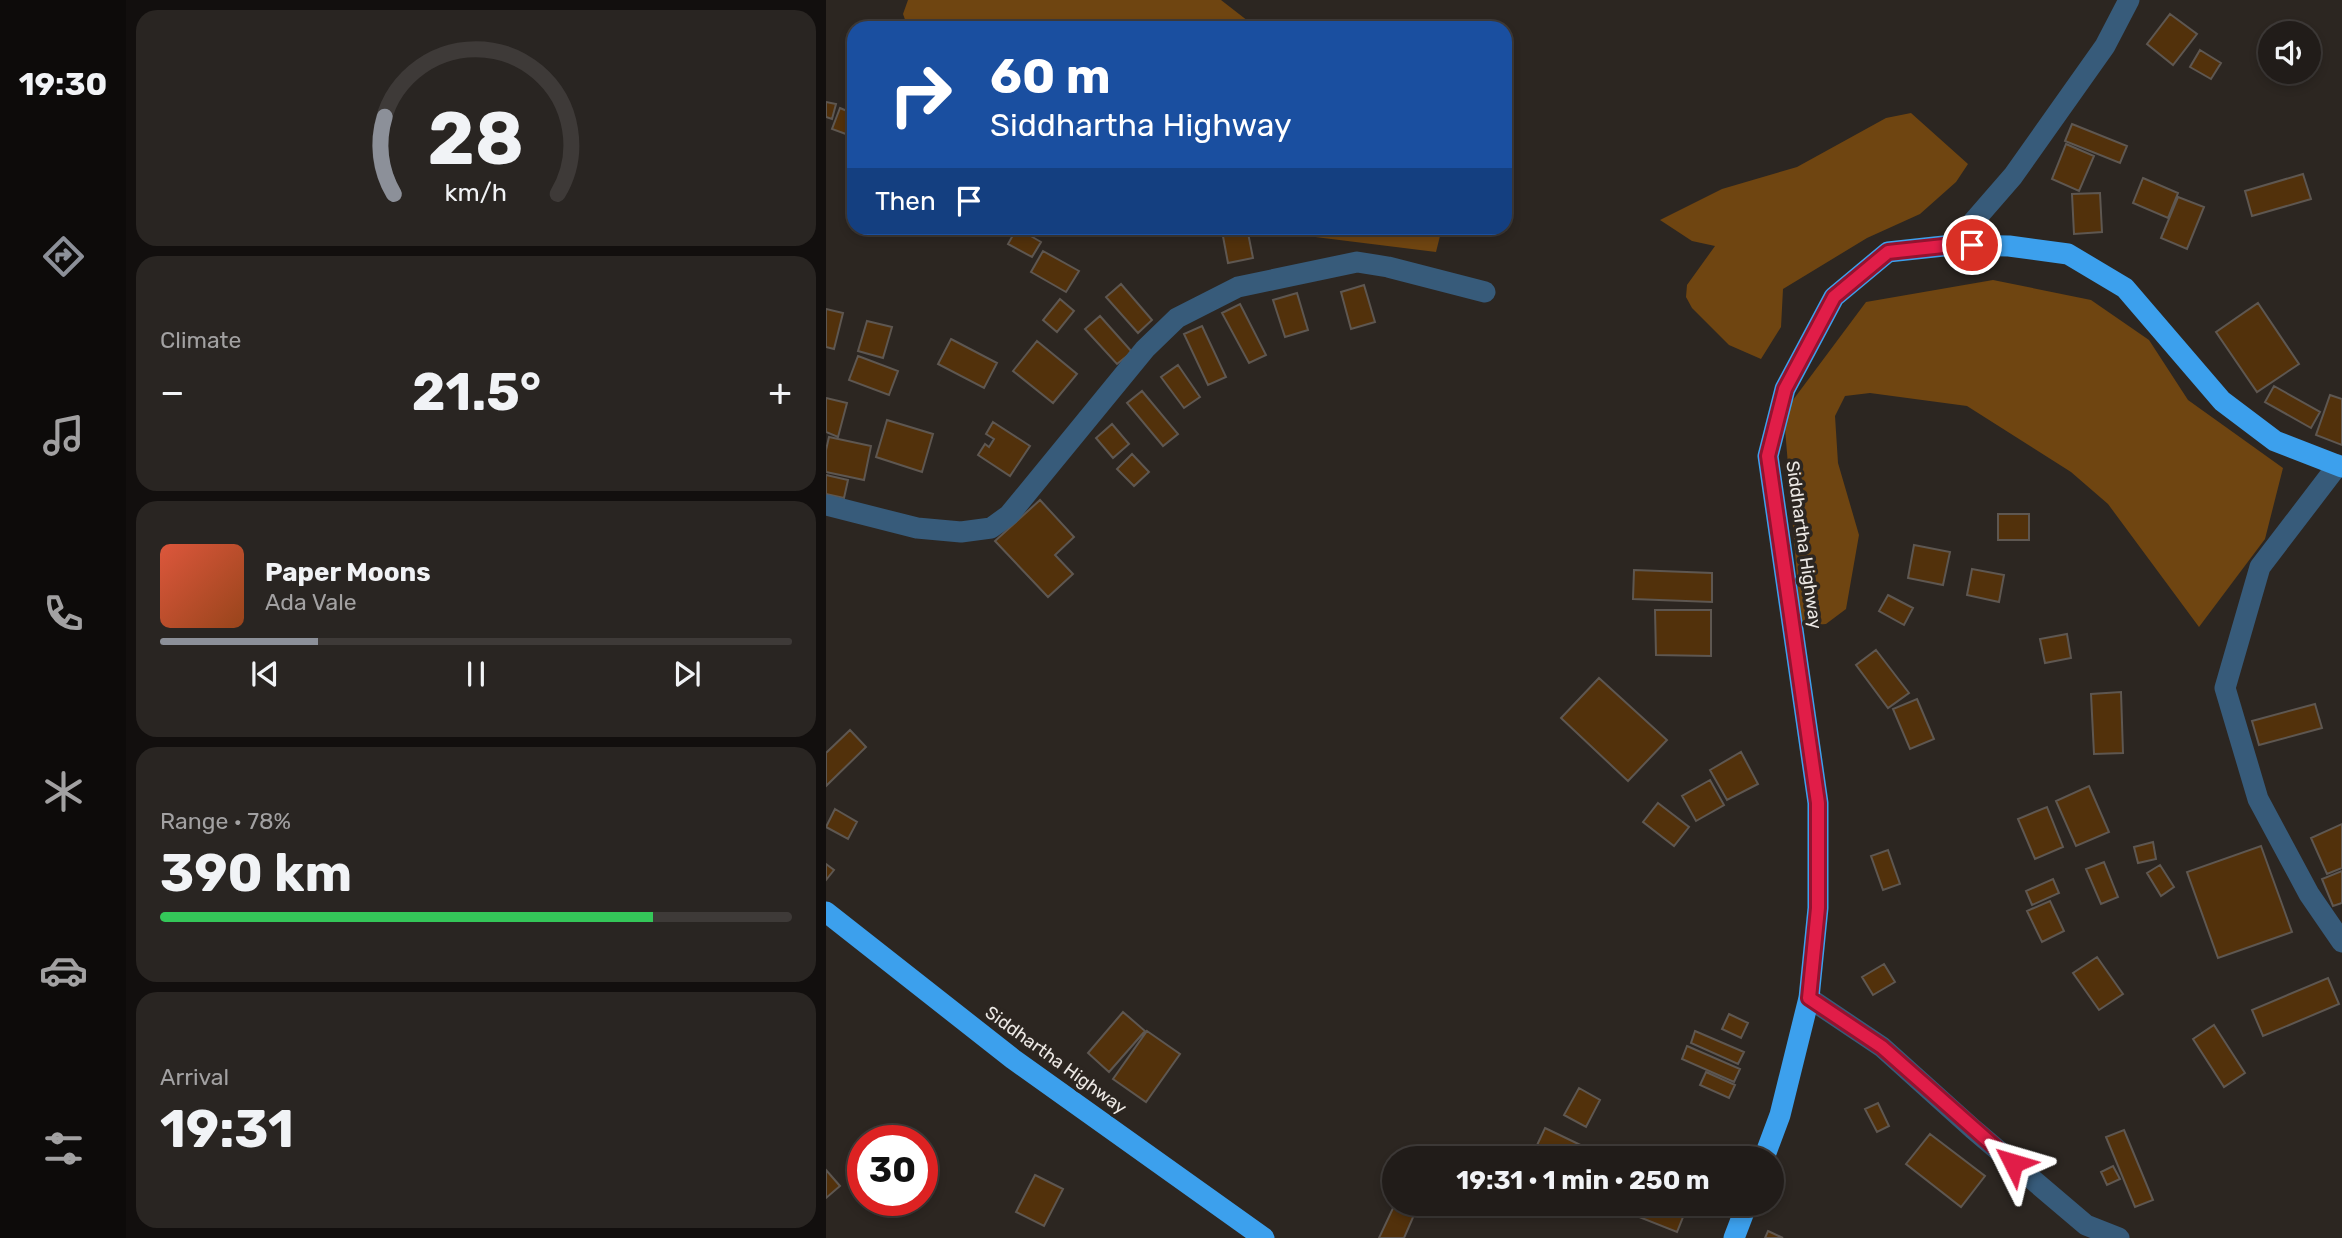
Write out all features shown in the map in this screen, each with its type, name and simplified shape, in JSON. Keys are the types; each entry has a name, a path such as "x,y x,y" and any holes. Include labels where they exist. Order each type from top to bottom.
{"highway":[{"name":"Siddhartha Highway","path":"1768,1146 1780,1115 1809,998 1818,908 1818,803 1768,456 1785,389 1834,297 1888,252 1953,245 2009,246 2068,254 2125,288 2222,401 2275,441 2340,466"},
{"name":"Siddhartha Highway","path":"826,912 1013,1059 1264,1238"},
{"path":"1734,1238 1742,1216"}],"street":[{"path":"1953,245 2013,176 2105,46 2129,0"},
{"path":"826,505 917,528 961,532 991,528 1009,515 1145,349 1177,318 1238,288 1357,262 1388,267 1485,292"},
{"path":"2340,466 2260,567 2225,688 2258,799 2309,894 2342,942"},
{"path":"1809,998 1882,1047 2086,1225 2119,1238"}],"shaded area":[{"path":"908,0 1221,0 1248,21 906,21 903,14"},
{"path":"1911,113 1968,164 1956,182 1920,214 1867,238 1783,289 1781,327 1761,359 1729,345 1692,308 1686,297 1687,285 1715,246 1692,241 1660,220 1722,189 1797,167 1886,118"},
{"path":"1299,235 1440,235 1436,252"},
{"path":"1993,280 2091,300 2149,340 2188,400 2283,468 2265,539 2199,627 2108,504 2071,472 1967,406 1870,393 1845,396 1835,416 1838,463 1859,535 1846,609 1826,624 1801,626 1785,428 1790,404 1866,302"}],"building":[{"path":"2170,14 2197,34 2173,65 2147,44"},
{"path":"2200,50 2221,63 2211,79 2190,67"},
{"path":"826,102 836,104 832,119 826,117"},
{"path":"840,108 847,111 847,134 832,129"},
{"path":"2072,124 2127,146 2120,163 2065,141"},
{"path":"2066,144 2094,156 2079,191 2052,179"},
{"path":"2303,174 2311,199 2252,216 2245,191"},
{"path":"2143,178 2178,193 2168,218 2133,203"},
{"path":"2100,193 2102,232 2074,234 2072,194"},
{"path":"2178,197 2204,207 2187,249 2161,238"},
{"path":"1013,235 1029,235 1041,242 1032,257 1008,244"},
{"path":"1223,235 1248,235 1253,258 1228,263"},
{"path":"1043,251 1079,271 1066,292 1031,272"},
{"path":"1121,284 1152,320 1138,333 1106,297"},
{"path":"1364,285 1375,322 1351,329 1341,292"},
{"path":"1297,293 1308,330 1285,337 1273,300"},
{"path":"1060,299 1074,311 1057,332 1043,320"},
{"path":"2258,303 2299,364 2257,392 2216,332"},
{"path":"1240,304 1266,355 1249,363 1222,313"},
{"path":"826,309 843,313 834,349 826,347"},
{"path":"1100,316 1132,352 1117,364 1085,329"},
{"path":"867,321 892,327 883,358 858,351"},
{"path":"1202,326 1226,377 1208,385 1184,334"},
{"path":"951,339 997,363 984,388 938,364"},
{"path":"1037,341 1077,374 1053,403 1013,371"},
{"path":"858,356 898,371 889,395 849,380"},
{"path":"1178,365 1200,397 1184,408 1161,377"},
{"path":"2274,386 2320,412 2311,428 2265,402"},
{"path":"1142,391 1178,434 1163,446 1127,403"},
{"path":"2330,395 2342,399 2342,445 2316,435"},
{"path":"826,398 847,403 838,437 826,432"},
{"path":"887,420 933,434 922,472 876,457"},
{"path":"993,422 1030,446 1010,476 978,455 985,444 989,447 994,439 986,434"},
{"path":"1112,424 1129,444 1113,458 1096,438"},
{"path":"829,437 871,446 864,480 826,472"},
{"path":"1132,454 1149,472 1134,486 1117,469"},
{"path":"826,475 848,480 844,498 826,494"},
{"path":"1040,500 1074,537 1055,555 1073,574 1048,597 995,541"},
{"path":"1998,514 2029,514 2029,540 1998,540"},
{"path":"1914,545 1950,552 1943,585 1908,578"},
{"path":"1972,569 2004,575 1999,602 1967,595"},
{"path":"1634,570 1712,573 1712,602 1633,599"},
{"path":"1888,595 1913,608 1904,625 1879,611"},
{"path":"1655,610 1711,610 1711,656 1656,655"},
{"path":"2067,634 2071,658 2045,663 2040,639"},
{"path":"1876,650 1909,693 1888,708 1856,665"},
{"path":"1599,678 1667,740 1628,781 1561,718"},
{"path":"2121,692 2123,753 2094,754 2091,694"},
{"path":"1917,699 1934,739 1910,749 1893,709"},
{"path":"2315,704 2322,728 2259,745 2252,721"},
{"path":"850,730 866,747 826,786 826,753"},
{"path":"1741,752 1758,784 1727,800 1710,770"},
{"path":"1710,780 1724,805 1696,821 1682,796"},
{"path":"2089,786 2109,832 2076,846 2056,801"},
{"path":"1658,803 1689,827 1674,846 1643,822"},
{"path":"2047,807 2063,847 2035,859 2018,819"},
{"path":"835,809 857,822 848,839 826,827"},
{"path":"2342,824 2342,868 2327,874 2311,838"},
{"path":"2153,842 2156,859 2138,863 2134,847"},
{"path":"2261,846 2292,932 2218,958 2187,872"},
{"path":"1888,850 1900,884 1883,890 1871,856"},
{"path":"2104,862 2118,897 2101,904 2086,869"},
{"path":"826,864 834,870 826,880"},
{"path":"2160,865 2174,887 2161,896 2147,873"},
{"path":"2342,871 2342,903 2333,906 2322,879"},
{"path":"2053,879 2059,893 2032,905 2026,891"},
{"path":"2050,901 2064,931 2042,942 2027,911"},
{"path":"2097,957 2123,994 2099,1010 2073,973"},
{"path":"1884,964 1895,982 1873,995 1862,977"},
{"path":"2328,978 2339,1004 2263,1036 2252,1010"},
{"path":"1123,1012 1145,1031 1109,1072 1088,1053"},
{"path":"1729,1014 1748,1023 1741,1038 1722,1029"},
{"path":"2214,1025 2245,1073 2224,1087 2193,1039"},
{"path":"1147,1031 1180,1054 1146,1102 1113,1079"},
{"path":"1695,1031 1744,1052 1738,1064 1691,1043"},
{"path":"1687,1046 1740,1069 1734,1082 1682,1059"},
{"path":"1706,1072 1735,1085 1729,1098 1700,1085"},
{"path":"1579,1088 1600,1100 1586,1127 1564,1115"},
{"path":"1878,1103 1889,1126 1877,1132 1865,1109"},
{"path":"1545,1128 1583,1146 1537,1146"},
{"path":"2124,1130 2153,1200 2135,1207 2106,1137"},
{"path":"1930,1134 1985,1176 1961,1207 1906,1164"},
{"path":"2113,1166 2120,1179 2107,1185 2101,1172"},
{"path":"826,1170 840,1186 826,1198"},
{"path":"1035,1175 1063,1189 1044,1226 1016,1212"},
{"path":"1389,1216 1414,1216 1404,1238 1379,1238"},
{"path":"1637,1216 1683,1217 1677,1232"},
{"path":"1768,1231 1783,1238 1765,1238"}],"route":[{"path":"1972,245 1888,252 1834,297 1785,389 1768,456 1818,803 1818,908 1809,998 1882,1047 2013,1163"}]}
